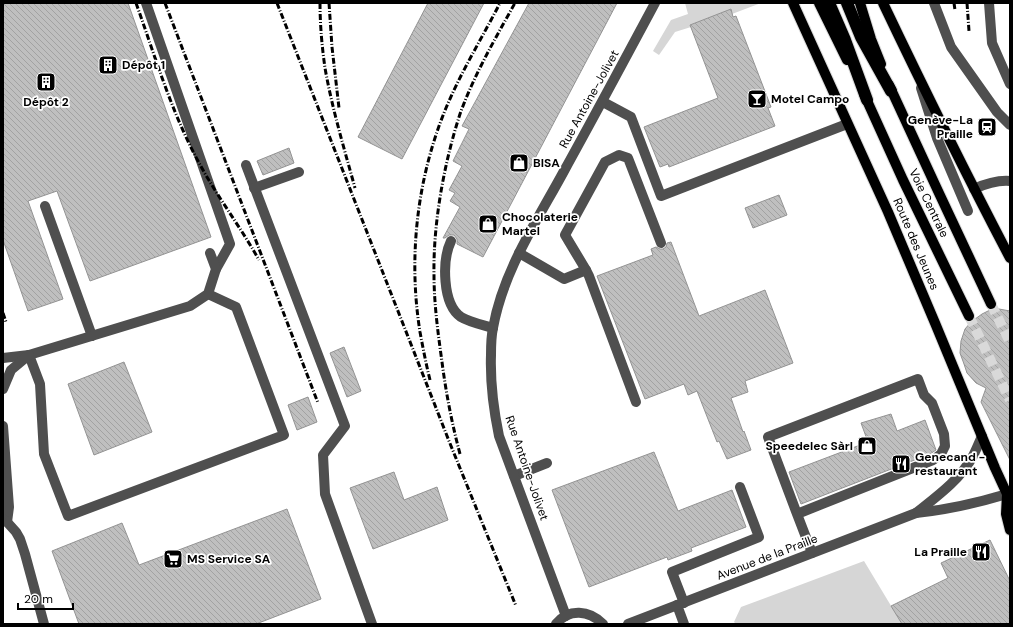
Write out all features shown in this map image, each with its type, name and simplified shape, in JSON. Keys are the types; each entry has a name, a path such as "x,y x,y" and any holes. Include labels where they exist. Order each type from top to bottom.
{"highway":[{"path":"829,3 845,40 867,100"},
{"path":"847,3 861,37 891,91"}],"main road":[{"name":"Route des Jeunes","path":"793,3 894,226 982,436 1009,495"},
{"name":"Voie Centrale","path":"819,3 867,100 903,180 969,316"},
{"name":"Voie Centrale","path":"860,3 871,39 891,91 991,304"},
{"path":"883,3 914,69 1010,258"},
{"path":"1009,495 1006,514 1010,530"}],"street":[{"path":"3,358 29,355 190,306 208,294 216,269 230,244 146,3"},
{"name":"Rue Antoine-Jolivet","path":"566,616 499,436 491,384 491,350 493,328 500,298 519,253 603,102 655,3"},
{"path":"934,3 951,47 997,112 1010,126"},
{"path":"989,3 992,43 1010,84"},
{"path":"914,69 937,138 968,211"},
{"path":"603,102 631,117 661,196 745,167 847,124"},
{"path":"636,402 589,276 566,235 605,162 619,155 628,158 661,243"},
{"path":"246,165 345,426 323,455 325,494 372,624"},
{"path":"254,188 298,172"},
{"path":"974,189 1002,180 1010,181"},
{"path":"45,206 92,336"},
{"path":"451,241 447,254 445,278 449,303 461,317 493,328"},
{"path":"210,253 216,269"},
{"path":"519,253 564,279 586,270"},
{"path":"29,355 40,384 44,454 68,516 284,435 236,307 208,294"},
{"path":"3,389 11,370 29,355"},
{"path":"797,514 933,460 941,454 945,446 944,434 932,403 924,395 918,379 768,437 797,514 812,553"},
{"path":"3,426 9,507 5,521 16,532 20,539 44,624"},
{"name":"Avenue de la Praille","path":"916,513 941,493 966,468 982,436"},
{"path":"514,476 547,463"},
{"path":"684,624 672,572 759,537 740,487"},
{"name":"Avenue de la Praille","path":"628,624 916,513 933,511 1009,495"},
{"path":"556,624 566,616 575,613 584,613 594,616 603,624"}],"shaded area":[{"path":"685,3 761,3 732,14 730,10 690,25 691,27 675,32 659,55 653,51 671,20 688,14"},
{"path":"864,561 902,624 736,624 734,622 741,607"}],"building":[{"path":"3,3 128,3 211,237 90,281 57,191 28,201 63,299 28,311 3,240"},
{"path":"428,3 484,3 402,159 358,137"},
{"path":"529,3 617,3 483,257 457,244 457,239 454,235 449,235 443,238 460,207 450,201 455,193 449,190 462,166 453,161 469,129 462,126"},
{"path":"731,9 733,17 736,16 771,107 768,108 775,126 669,167 668,164 660,167 644,127 718,98 690,25"},
{"path":"289,148 294,163 263,175 257,161"},
{"path":"779,195 787,215 753,228 745,208"},
{"path":"671,242 699,316 765,290 793,363 745,381 748,392 731,398 751,450 727,459 719,441 717,442 697,391 688,395 684,384 645,399 597,276 653,255 651,249 656,247 663,249 666,247 667,243"},
{"path":"999,309 1010,311 1010,460 981,402 986,388 976,383 967,373 960,353 961,341 965,329 971,322 990,310"},
{"path":"344,347 361,391 347,397 330,353"},
{"path":"124,362 152,432 94,455 68,384"},
{"path":"308,397 317,422 297,430 288,405"},
{"path":"891,414 897,431 925,420 936,450 930,454 801,504 789,472 868,442 861,423"},
{"path":"654,452 678,511 732,490 746,527 691,548 692,551 668,560 667,557 589,587 552,490"},
{"path":"394,472 404,500 437,487 448,520 373,549 350,488"},
{"path":"287,509 321,599 256,624 79,624 52,551 122,523 139,565"},
{"path":"990,540 1010,581 1010,624 902,624 891,606 948,578 941,563"}],"tunnel":[{"path":"991,304 1010,342"},
{"path":"969,316 1010,400"}],"railway":[{"path":"136,3 164,83 188,142 205,174 259,260"},
{"path":"165,3 318,403"},
{"path":"277,3 449,441 516,606"},
{"path":"320,3 321,36 325,68 335,113 355,188"},
{"path":"329,3 339,108"},
{"path":"430,380 416,304 415,247 422,190 428,162 446,108 465,68 500,3"},
{"path":"460,454 445,385 435,308 435,235 444,173 460,114 478,71 515,3"},
{"path":"954,3 955,10"},
{"path":"967,3 969,31"},
{"path":"3,313 6,322"}],"place":[{"name":"Dépôt 1","path":"108,65"},
{"name":"Dépôt 2","path":"46,82"},
{"name":"Motel Campo","path":"757,99"},
{"name":"Genève-La Praille","path":"987,127"},
{"name":"BISA","path":"519,163"},
{"name":"Chocolaterie Martel","path":"488,224"},
{"name":"Speedelec Sàrl","path":"867,446"},
{"name":"Genecand - restaurant","path":"901,464"},
{"name":"La Praille","path":"981,552"},
{"name":"MS Service SA","path":"173,559"}]}
